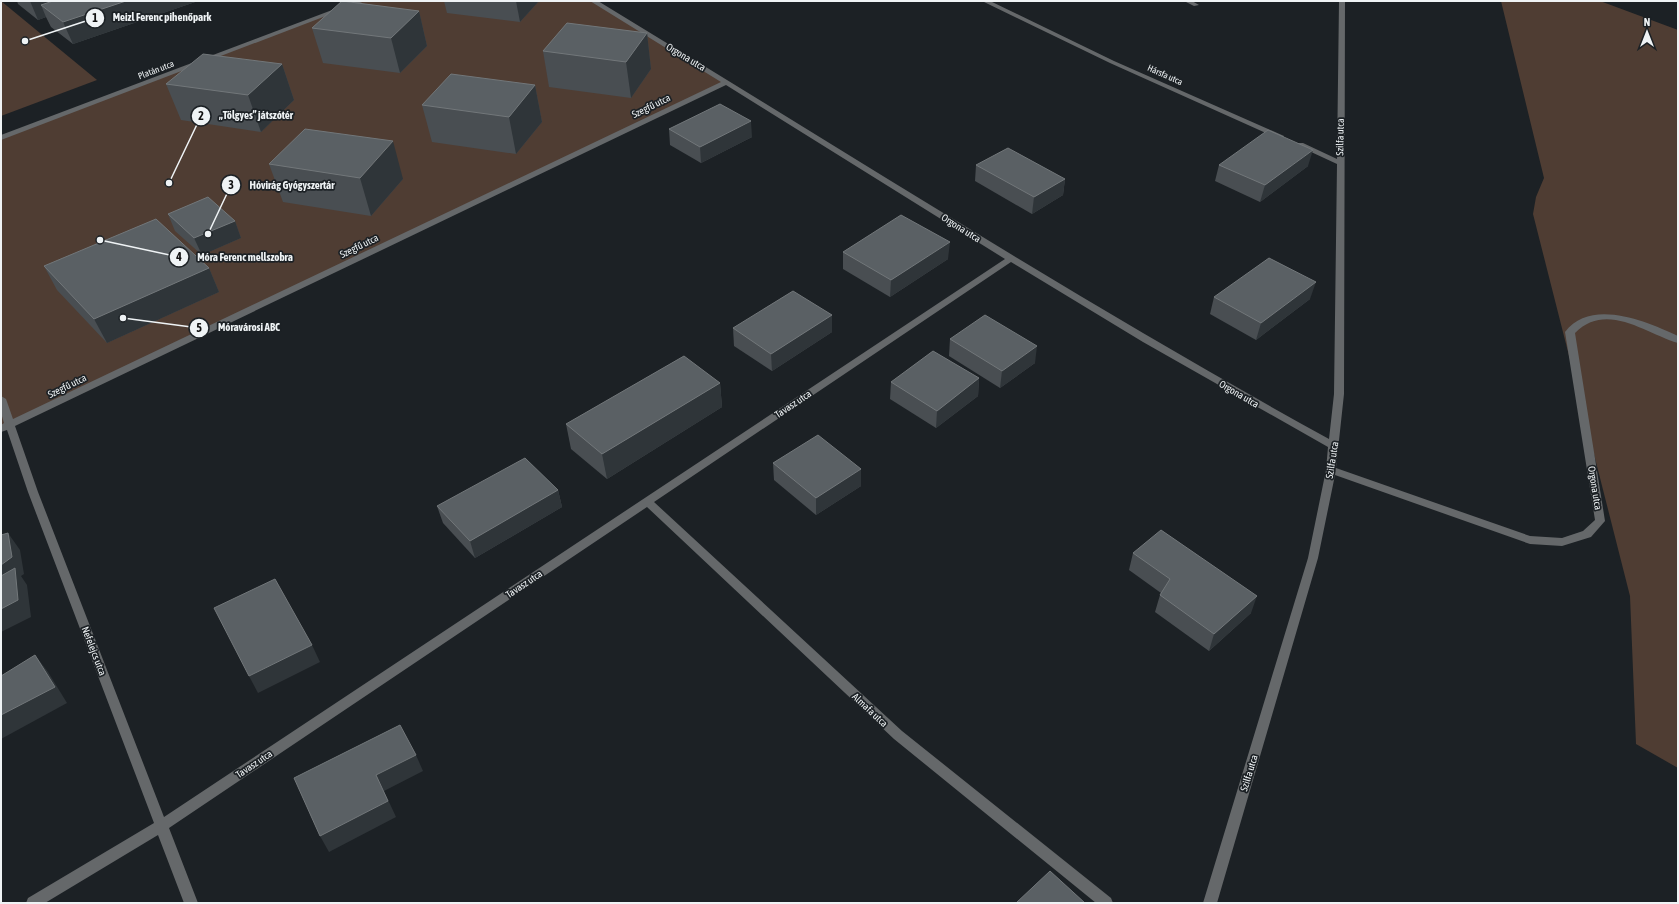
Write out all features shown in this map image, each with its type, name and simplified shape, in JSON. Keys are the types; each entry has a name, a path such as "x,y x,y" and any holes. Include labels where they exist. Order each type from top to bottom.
{"street":[{"name":"Platán utca","path":"1,138 362,1"},
{"name":"Orgona utca","path":"593,1 1010,259 1249,401 1334,446"},
{"name":"Hársfa utca","path":"985,1 1112,62 1340,163"},
{"path":"1187,1 1196,5"},
{"name":"Szilfa utca","path":"1210,903 1313,558 1331,470 1339,394 1342,1"},
{"name":"Szegfű utca","path":"6,427 726,82"},
{"name":"Tavasz utca","path":"33,903 161,826 1010,259"},
{"name":"Orgona utca","path":"1331,470 1530,540 1562,542 1588,534 1600,521 1570,332 1579,324 1594,318 1612,318 1633,321 1678,340"},
{"name":"Nefelejcs utca","path":"1,399 6,427 33,492 191,903"},
{"name":"Almafa utca","path":"648,502 898,735 1106,903"}],"shaded area":[{"path":"1,1 97,80 1,116"},
{"path":"362,1 592,1 726,82 1,429 1,138"},
{"path":"1501,1 1600,1 1678,30 1678,768 1636,744 1630,596 1533,214 1536,197 1544,178"}],"building":[{"path":"53,1 126,1 63,22 41,5"},
{"path":"342,1 419,11 391,38 312,28"},
{"path":"567,23 647,33 626,62 543,51"},
{"path":"203,54 282,64 248,95 166,84"},
{"path":"451,74 535,85 509,117 422,105"},
{"path":"720,104 751,121 700,147 669,129"},
{"path":"305,129 393,141 360,178 269,164"},
{"path":"1268,130 1313,150 1265,185 1219,165"},
{"path":"1008,148 1065,179 1034,197 976,165"},
{"path":"208,197 235,221 194,238 168,214"},
{"path":"901,215 950,242 891,280 843,252"},
{"path":"156,219 209,268 94,319 44,266"},
{"path":"1269,258 1316,282 1261,323 1214,297"},
{"path":"793,291 832,315 771,354 733,328"},
{"path":"985,315 1037,346 1002,371 950,339"},
{"path":"933,351 979,378 937,411 891,382"},
{"path":"684,356 720,383 602,454 566,424"},
{"path":"818,435 861,469 816,498 773,463"},
{"path":"525,458 558,490 470,541 437,506"},
{"path":"1161,530 1257,596 1214,634 1160,595 1170,579 1133,553"},
{"path":"8,533 12,557 1,565 1,535"},
{"path":"15,568 18,600 1,609 1,576"},
{"path":"275,579 312,645 249,676 214,608"},
{"path":"35,655 55,687 1,715 1,676"},
{"path":"400,725 416,755 376,775 388,801 320,836 294,778"},
{"path":"1050,871 1085,903 1016,903"}],"place":[{"name":"Meizl Ferenc pihenőpark","path":"25,41"},
{"name":"„Tölgyes” játszótér","path":"169,183"},
{"name":"Hóvirág Gyógyszertár","path":"208,234"},
{"name":"Móra Ferenc mellszobra","path":"100,240"},
{"name":"Móravárosi ABC","path":"123,318"}]}
